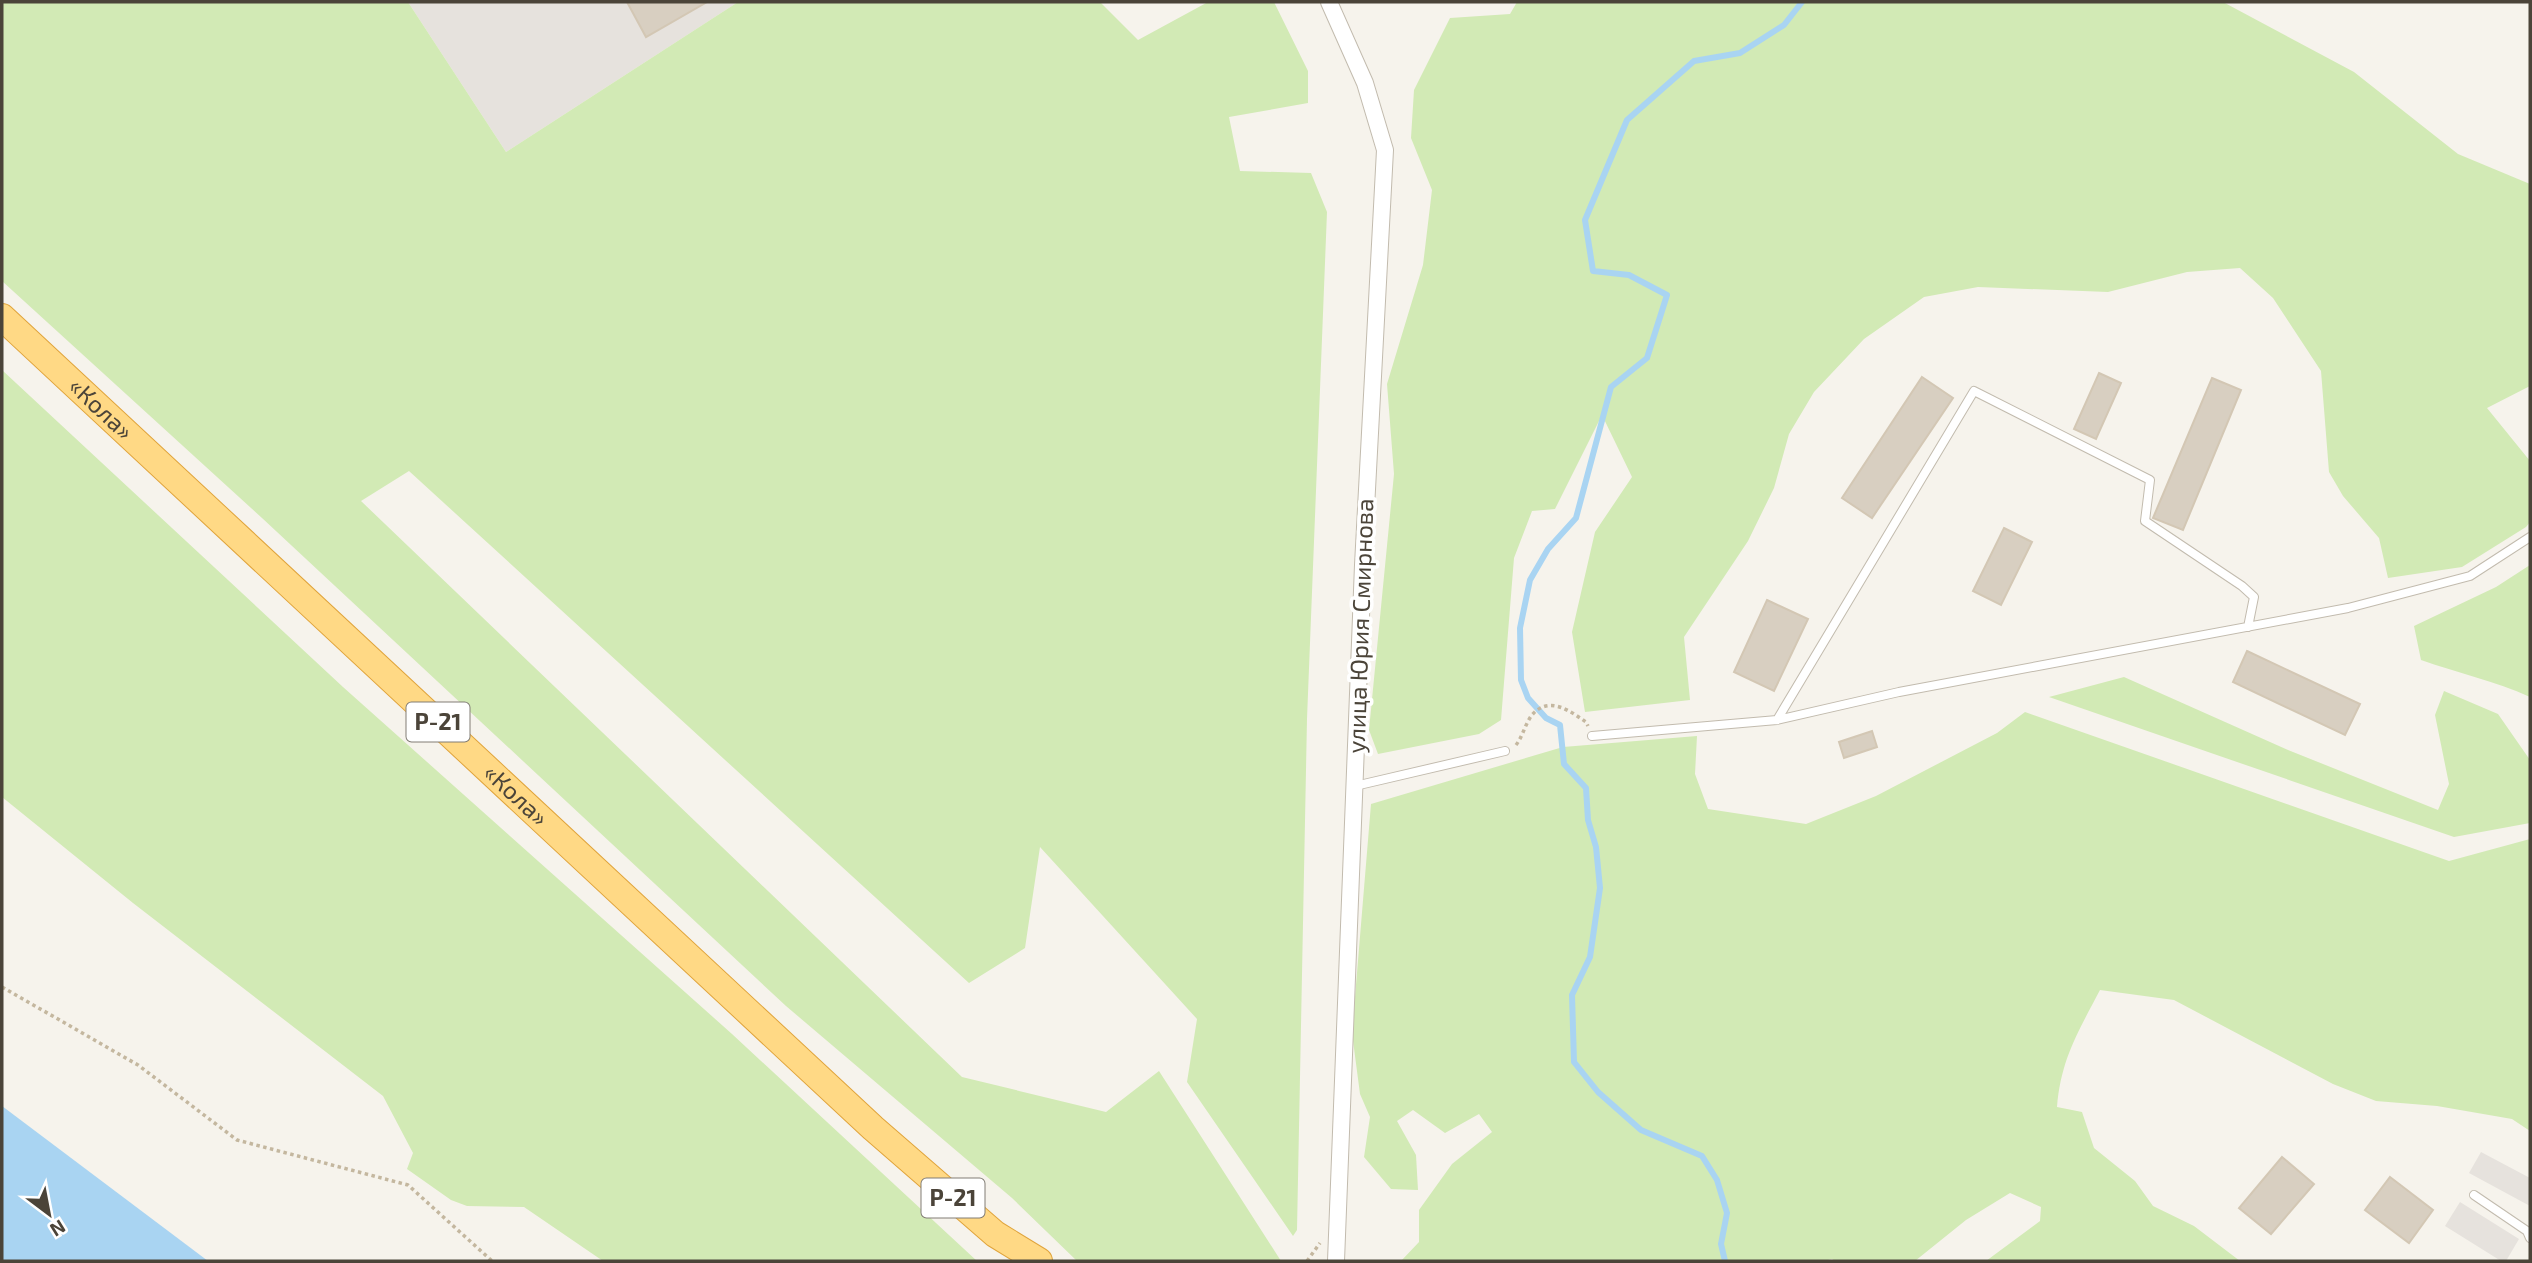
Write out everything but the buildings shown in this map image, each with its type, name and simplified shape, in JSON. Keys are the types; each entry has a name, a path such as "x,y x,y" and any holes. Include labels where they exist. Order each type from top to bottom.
{"highway":[{"name":"«Кола»","path":"2,317 873,1128 995,1234 1039,1261"}],"street":[{"name":"улица Юрия Смирнова","path":"1329,2 1365,83 1385,150 1363,565 1336,1261"}],"lane":[{"path":"1777,720 1975,391 2150,480 2145,521 2242,586 2253,597 2248,627"},
{"path":"1592,736 1777,720 1899,692 2348,608 2470,576 2530,537"},
{"path":"1355,786 1505,751"},
{"path":"2474,1195 2527,1231 2530,1238"}],"path":[{"path":"1505,751 1517,744 1532,714 1543,707 1566,707 1586,722 1592,736"},
{"path":"2,987 138,1065 237,1140 408,1185 492,1261"},
{"path":"1307,1261 1324,1236"}],"shaded area":[{"path":"408,2 738,2 506,152"},
{"path":"2481,1152 2530,1178 2530,1206 2469,1173"},
{"path":"2460,1202 2519,1239 2506,1261 2501,1261 2445,1226"}],"green space":[{"path":"2,2 408,2 506,152 738,2 1100,2 1138,40 1208,2 1274,2 1308,71 1308,103 1229,117 1240,171 1311,173 1327,212 1307,719 1297,1230 1293,1236 1187,1082 1197,1019 1040,847 1025,948 969,983 409,471 361,501 962,1077 1106,1112 1159,1071 1281,1261 1077,1261 1012,1198 786,1006 262,518 2,281"},
{"path":"1517,2 2223,2 2354,72 2458,154 2530,184 2530,386 2487,408 2530,461 2530,522 2462,567 2388,578 2379,538 2343,496 2329,472 2321,371 2273,298 2240,268 2187,272 2108,292 1978,287 1924,297 1864,339 1814,392 1789,434 1774,488 1748,541 1684,637 1690,700 1585,712 1572,632 1595,532 1632,477 1602,415 1555,509 1532,511 1514,558 1501,720 1479,734 1378,754 1369,730 1394,474 1387,384 1423,265 1432,190 1411,138 1414,90 1450,18 1510,14"},
{"path":"2,370 343,687 732,1034 977,1261 603,1261 524,1207 467,1206 451,1200 407,1169 413,1153 383,1096 133,903 2,797"},
{"path":"2530,565 2530,697 2421,660 2414,626 2496,587"},
{"path":"2124,677 2288,750 2438,810 2449,784 2435,715 2444,691 2498,714 2530,760 2530,823 2454,837 2049,697"},
{"path":"2025,712 2449,861 2530,839 2530,1131 2512,1119 2437,1106 2376,1101 2333,1084 2174,1000 2100,990 2067,1060 2057,1107 2082,1112 2094,1148 2135,1181 2153,1206 2194,1226 2240,1261 1986,1261 2040,1221 2041,1207 2010,1193 1966,1220 1915,1261 1401,1261 1419,1242 1419,1210 1452,1164 1492,1132 1479,1114 1445,1133 1413,1110 1397,1121 1416,1155 1418,1190 1391,1189 1364,1157 1370,1117 1360,1094 1352,1033 1371,804 1563,747 1697,736 1695,774 1708,809 1806,824 1876,796 1997,733"}],"water":[{"path":"2,1106 208,1261 2,1261"}],"waterway":[{"path":"1725,1261 1721,1244 1727,1213 1717,1180 1702,1156 1641,1130 1598,1092 1574,1062 1572,995 1590,957 1600,888 1596,847 1588,820 1586,788 1564,764 1560,725 1546,718 1528,698 1521,680 1520,628 1530,580 1548,549 1576,518 1611,387 1647,358 1667,295 1629,275 1593,271 1585,220 1627,120 1694,61 1740,53 1784,25 1802,2"}]}
